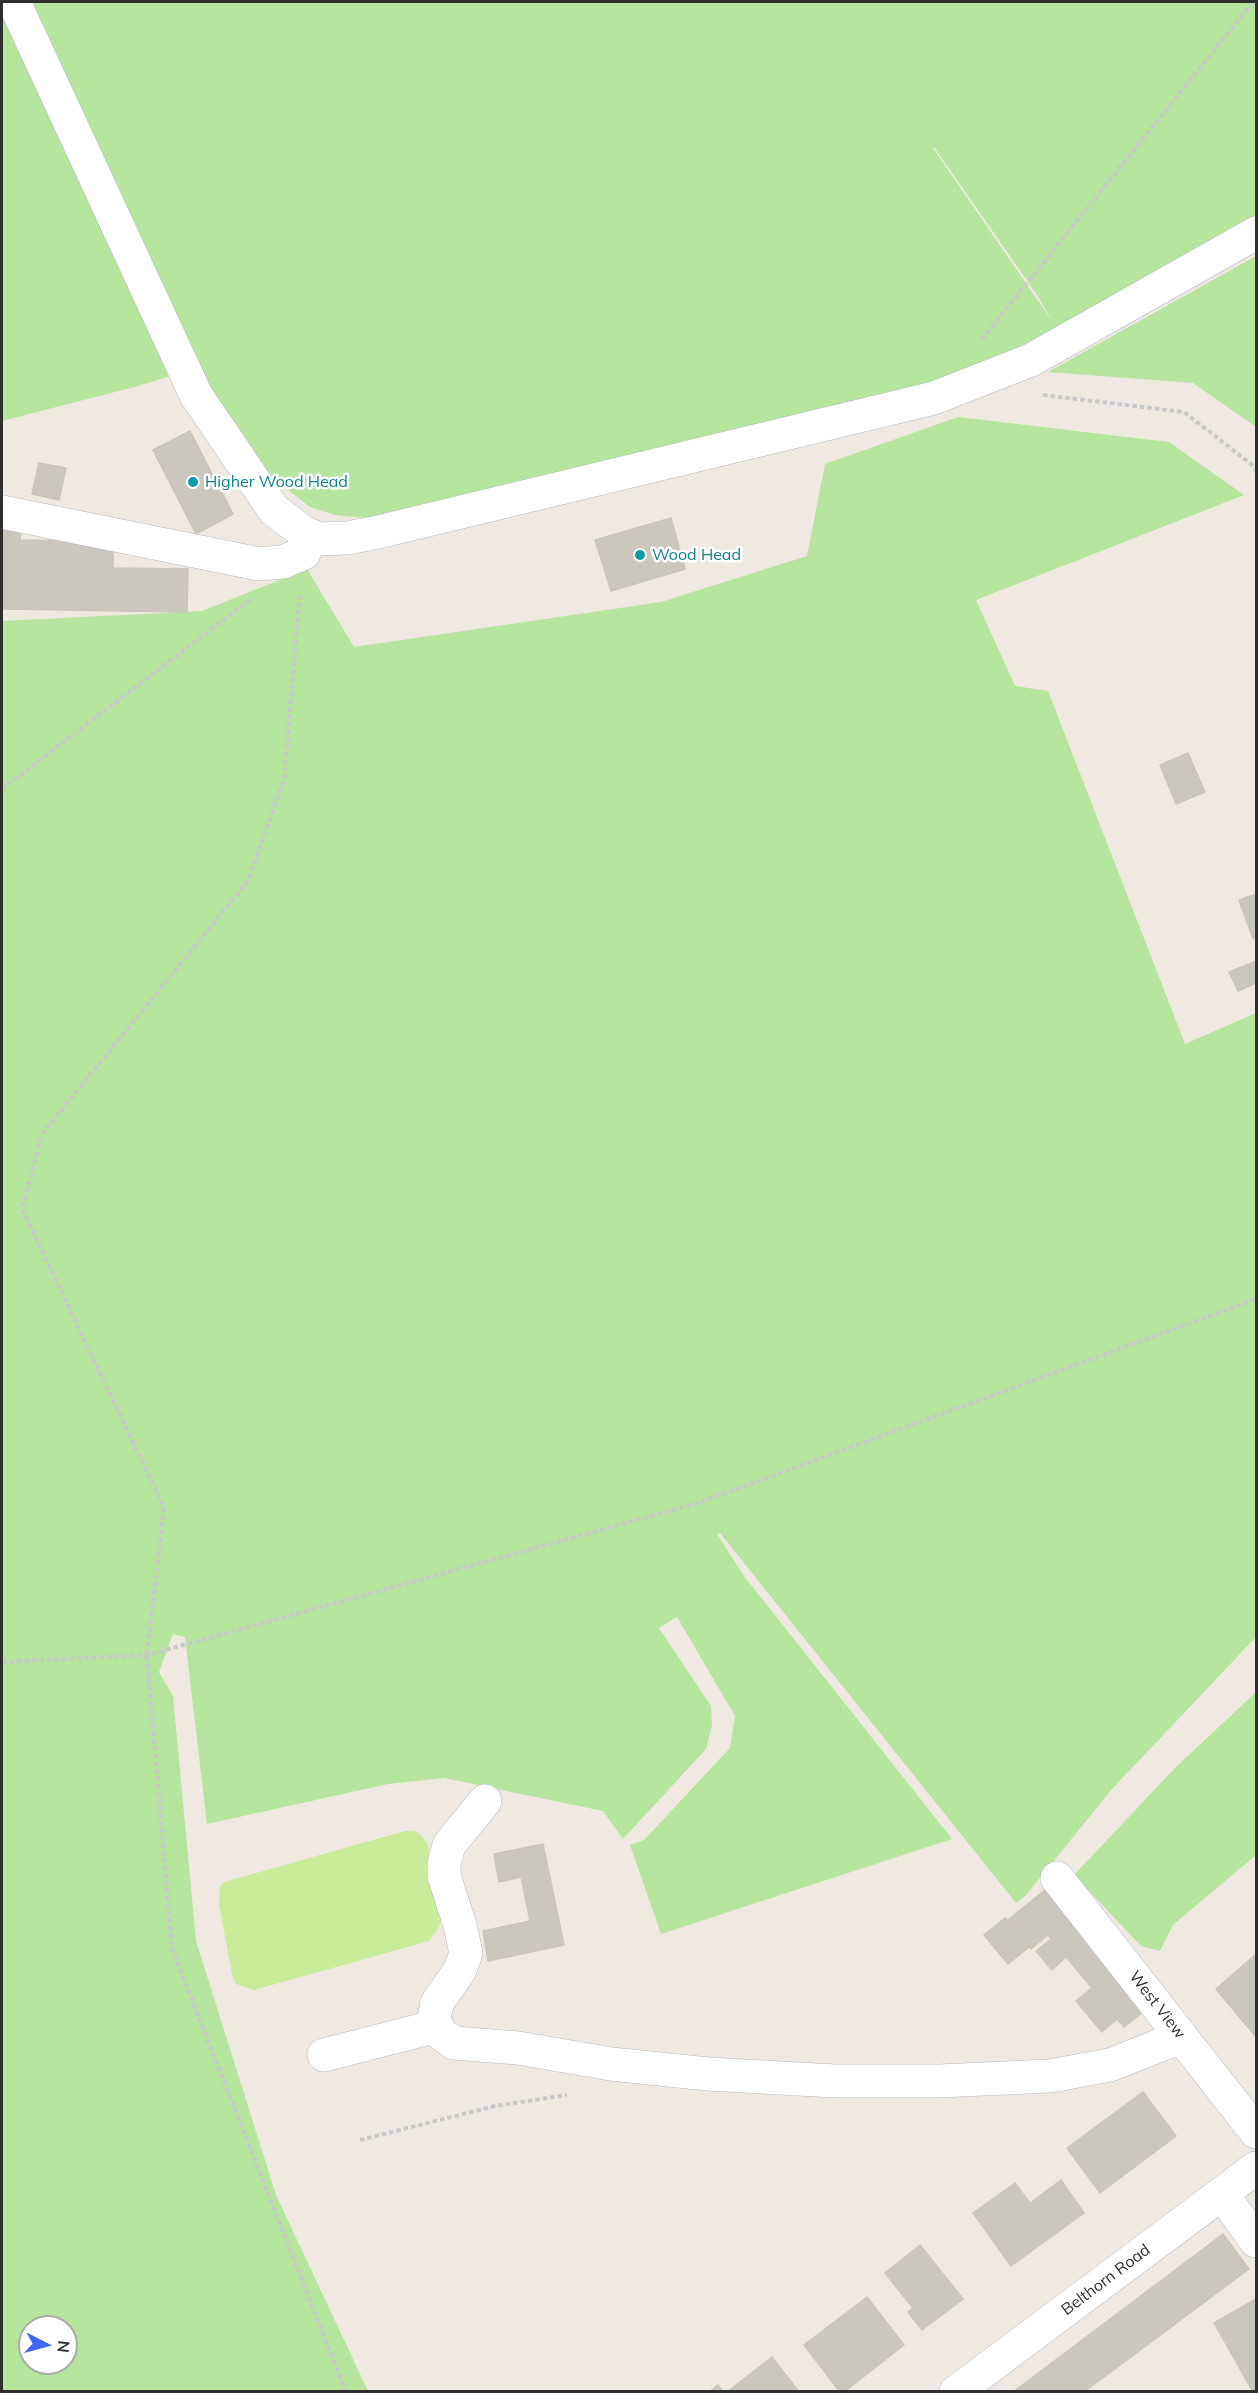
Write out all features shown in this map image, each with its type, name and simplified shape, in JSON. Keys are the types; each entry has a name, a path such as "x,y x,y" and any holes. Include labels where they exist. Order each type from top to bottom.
{"street":[{"path":"14,2 196,395 274,510 303,532 308,545"},
{"path":"2,512 259,564 283,562 319,539 347,538 374,533 934,398 1031,360 1257,233"},
{"path":"485,1801 449,1845 444,1864 444,1876 460,1925 466,1953 460,1970 437,2003 434,2019 440,2033 454,2043 518,2048 611,2064 708,2074 835,2081 939,2081 1050,2076 1110,2066 1181,2037"},
{"name":"West View","path":"1057,1878 1257,2132"},
{"path":"324,2055 437,2026"},
{"name":"Belthorn Road","path":"956,2391 1257,2168"},
{"path":"1222,2194 1257,2241"}],"path":[{"path":"979,343 1253,2"},
{"path":"1035,394 1184,412 1257,471"},
{"path":"308,545 284,780 248,881 42,1134 22,1209 164,1507 147,1655 172,1949 346,2391"},
{"path":"2,789 259,593"},
{"path":"2,1662 147,1655 698,1503 1257,1299"},
{"path":"360,2140 495,2106 571,2094"}],"green space":[{"path":"2,2 180,373 2,421"},
{"path":"30,2 1256,2 1256,225 1149,286 927,395 366,518 335,515 310,507 273,478 228,426","holes":["934,147 1037,295 1052,321"]},
{"path":"1256,256 1256,427 1193,383 1048,372"},
{"path":"958,417 1169,442 1244,495 976,600 1015,686 1048,691 1185,1044 1256,1013 1256,1637 1112,1789 1026,1895 1016,1903 720,1533 717,1534 744,1576 952,1839 661,1934 630,1845 644,1840 730,1748 735,1716 677,1617 659,1628 711,1706 712,1725 706,1749 623,1839 603,1811 444,1778 388,1784 207,1824 185,1637 173,1634 159,1672 173,1696 196,1941 276,2195 368,2391 2,2391 2,621 202,611 307,569 354,647 661,602 807,556 825,464"},
{"path":"1256,1692 1256,1855 1173,1925 1160,1951 1141,1946 1074,1875 1175,1768"},
{"path":"405,1831 420,1834 427,1843 442,1918 439,1927 429,1941 254,1990 236,1984 232,1974 219,1904 220,1887 224,1882"}],"building":[{"name":"Higher Wood Head","path":"190,431 233,514 196,534 153,450"},
{"path":"39,463 66,468 59,500 32,494"},
{"name":"Wood Head","path":"671,518 685,569 611,591 595,540"},
{"path":"2,528 21,528 20,540 113,541 113,568 188,569 187,612 2,609"},
{"path":"1188,753 1205,792 1176,804 1160,765"},
{"path":"1256,894 1256,937 1253,939 1239,900"},
{"path":"1254,962 1256,983 1238,991 1229,972"},
{"path":"543,1844 564,1945 488,1961 483,1931 530,1921 521,1877 499,1882 494,1854"},
{"path":"1051,1885 1075,1913 1031,1949 1008,1920"},
{"path":"1075,1913 1109,1955 1082,1976 1066,1957 1052,1970 1036,1951 1051,1939 1048,1935"},
{"path":"1005,1918 1029,1947 1008,1964 984,1935"},
{"path":"1256,1954 1256,2037 1216,1989"},
{"path":"1109,1955 1151,2006 1124,2027 1117,2019 1102,2032 1076,2001 1092,1988 1082,1976"},
{"path":"1143,2092 1176,2136 1100,2193 1067,2148"},
{"path":"1061,2180 1084,2213 1011,2266 973,2213 1015,2183 1030,2203"},
{"path":"1223,2234 1249,2269 1084,2392 1013,2392"},
{"path":"920,2245 963,2299 922,2330 908,2312 913,2308 885,2273"},
{"path":"867,2297 904,2345 844,2392 840,2392 804,2345"},
{"path":"1256,2299 1256,2392 1253,2392 1214,2323"},
{"path":"772,2357 799,2392 727,2392"},
{"path":"718,2385 723,2392 709,2392"}],"place":[{"name":"Higher Wood Head","path":"193,482"},
{"name":"Wood Head","path":"640,555"}]}
